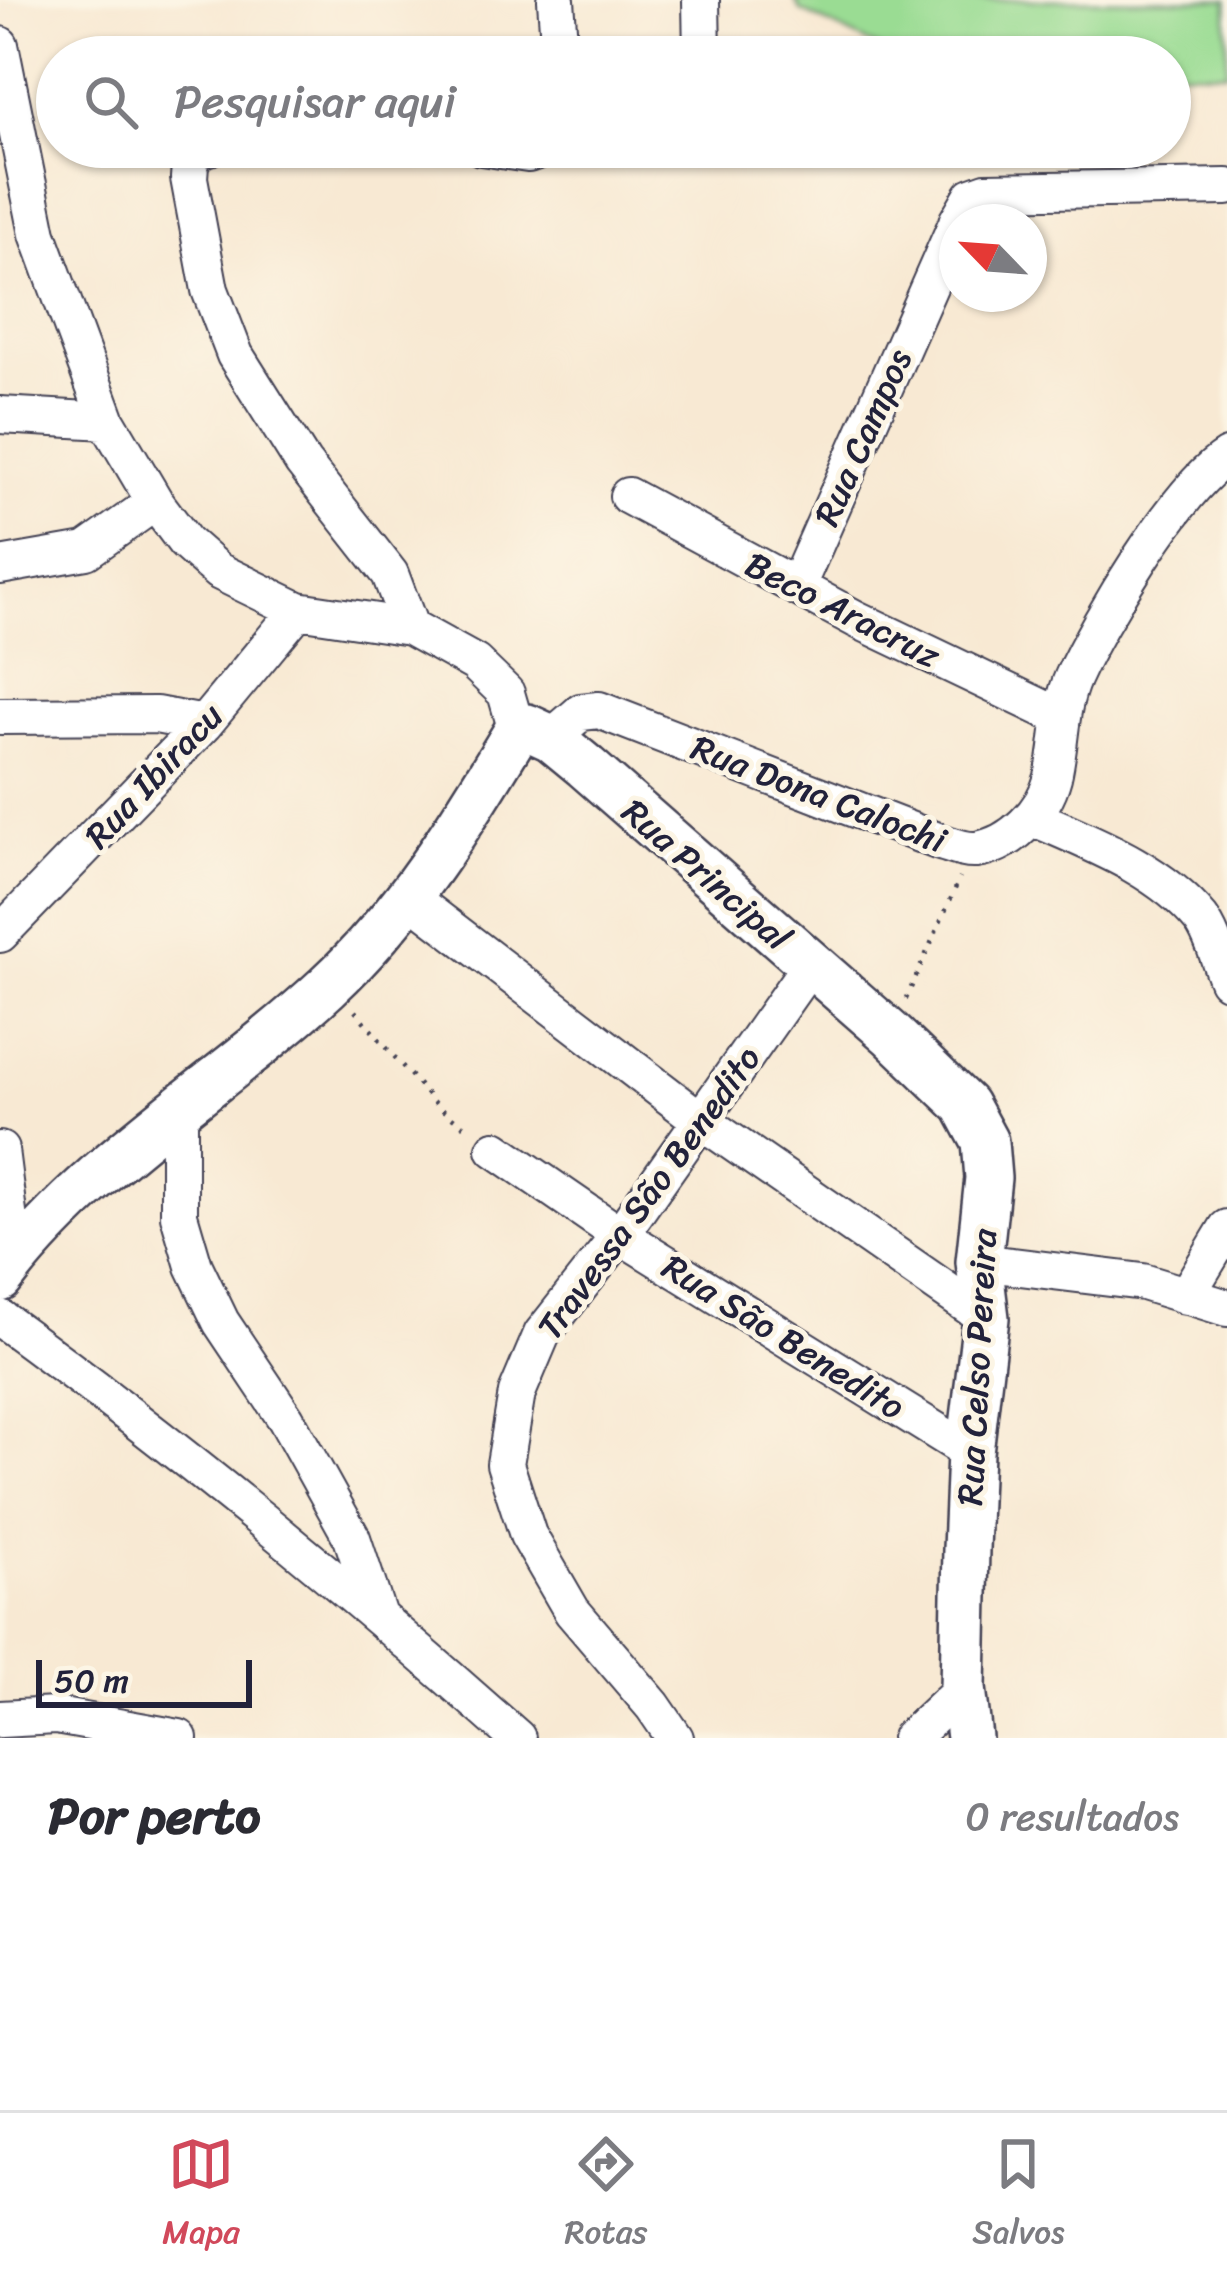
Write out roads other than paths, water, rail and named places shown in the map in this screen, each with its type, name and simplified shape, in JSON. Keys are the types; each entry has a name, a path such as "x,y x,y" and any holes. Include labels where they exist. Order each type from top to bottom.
{"street":[{"path":"556,0 559,36"},
{"path":"700,0 701,36"},
{"path":"0,45 38,235 107,421 185,542 218,571 298,610 410,627 476,663 506,693 534,734 409,897 331,983 93,1179 7,1270"},
{"path":"190,168 210,290 235,355 303,464 390,574 410,627"},
{"name":"Rua Campos","path":"967,204 972,196 986,191 1227,187"},
{"name":"Rua Campos","path":"797,586 939,263"},
{"path":"0,415 107,421"},
{"path":"1227,458 1191,487 1099,624 1071,682 1052,781 1032,817 1110,852 1162,883 1204,922 1227,980"},
{"name":"Beco Aracruz","path":"628,496 856,619 1061,717"},
{"path":"0,566 86,551 155,502"},
{"name":"Rua Ibiracu","path":"0,934 204,724 298,610"},
{"name":"Rua Dona Calochi","path":"534,734 581,712 599,710 885,823 972,851 998,844 1032,817"},
{"path":"0,716 170,716 204,724"},
{"name":"Rua Principal","path":"534,734 890,1034"},
{"path":"409,897 700,1119 986,1318"},
{"name":"Travessa São Benedito","path":"675,1738 572,1611 528,1535 505,1465 517,1393 542,1334 620,1235 810,965"},
{"name":"Rua Celso Pereira","path":"890,1034 965,1105 985,1142 988,1178 979,1262 986,1318 970,1452 963,1688 969,1738"},
{"path":"179,1107 179,1215 194,1266 221,1322 286,1419 352,1538 377,1613"},
{"name":"Rua São Benedito","path":"495,1149 620,1235 970,1452"},
{"path":"0,1150 7,1270"},
{"path":"1186,1296 1227,1228"},
{"path":"979,1262 1143,1282 1227,1308"},
{"path":"0,1318 152,1429 377,1613 517,1738"},
{"path":"910,1738 963,1688"},
{"path":"0,1718 56,1717 178,1738"}]}
